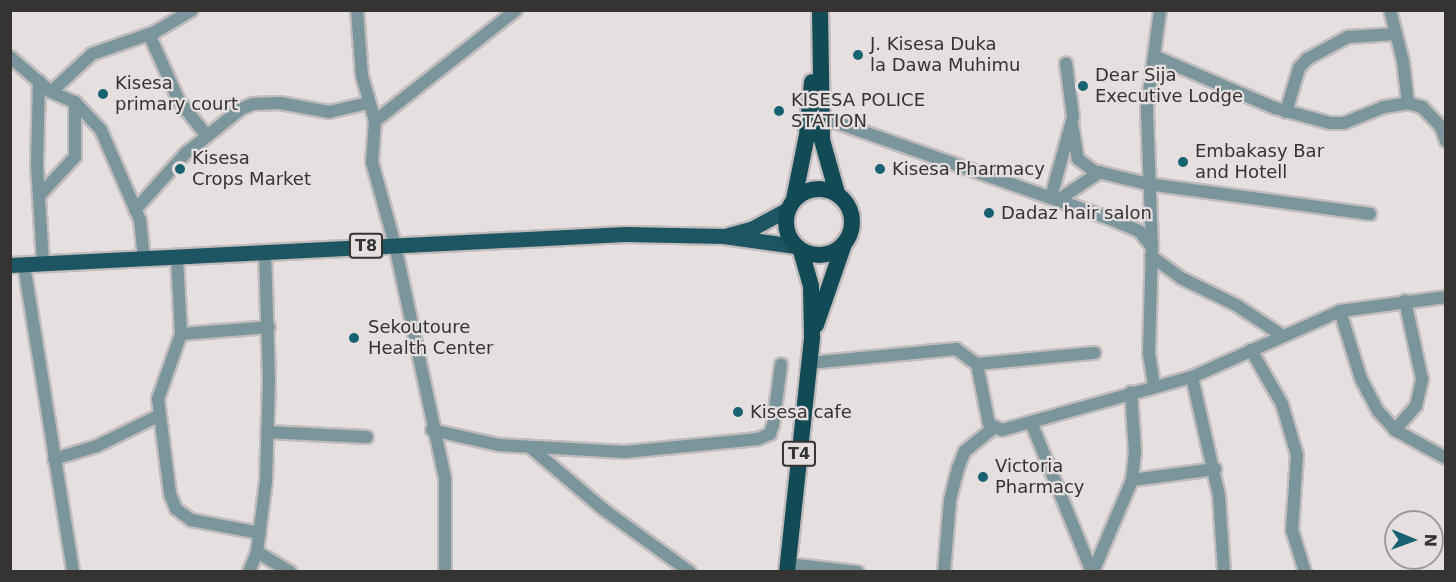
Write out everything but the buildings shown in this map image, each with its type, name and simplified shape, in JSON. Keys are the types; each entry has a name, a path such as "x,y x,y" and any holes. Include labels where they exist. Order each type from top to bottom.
{"highway":[{"name":"T4","path":"812,337 853,223 845,201 837,193 826,164 821,117 820,18"},
{"name":"T4","path":"787,568 812,337 811,286 798,248 786,228 807,135 820,18"},
{"path":"791,204 814,188 837,193"},
{"path":"798,248 824,255 844,244"}],"main road":[{"name":"T8","path":"723,236 751,230 791,204"},
{"name":"T8","path":"17,265 625,234 723,236 798,248"}],"street":[{"path":"51,92 92,54 149,34 192,10"},
{"path":"357,10 368,103 375,121 372,162 395,245 447,497 445,572"},
{"path":"375,121 516,10"},
{"path":"1154,385 1149,352 1151,252 1147,108 1160,10"},
{"path":"1390,10 1408,103"},
{"path":"149,34 179,101 207,136"},
{"path":"1286,112 1299,68 1307,59 1348,37 1395,34"},
{"path":"10,57 51,92 75,102 101,130 135,210 144,258"},
{"path":"1154,57 1286,112 1330,123 1344,123 1384,107 1408,103 1431,113 1446,141"},
{"path":"1066,63 1072,123 1080,164 1100,172 1148,184 1370,214"},
{"path":"39,81 39,196 43,264"},
{"path":"39,196 75,157 75,102"},
{"path":"135,210 186,153 253,104 280,103 329,112 368,103"},
{"path":"821,117 1054,198 1139,231 1151,252 1181,278 1236,305 1283,336"},
{"path":"1054,198 1072,123"},
{"path":"1054,198 1100,172"},
{"path":"249,572 257,552 260,533 267,432 269,327 265,252"},
{"path":"177,256 181,334 177,353 161,385 158,416 165,469 176,509 191,520 210,526 260,533"},
{"path":"17,265 73,572"},
{"path":"944,572 950,500 958,468 965,451 993,428 1013,428 1154,385 1192,377 1340,311 1446,297"},
{"path":"1395,430 1416,406 1422,379 1405,301"},
{"path":"1340,311 1361,379 1378,411 1395,430 1446,458"},
{"path":"181,334 269,327"},
{"path":"809,363 942,348 956,349 977,364 1094,353"},
{"path":"1251,350 1282,404 1297,456 1292,530 1305,572"},
{"path":"977,364 987,418 993,428"},
{"path":"432,430 499,445 625,452 758,439 770,434 773,425 781,365"},
{"path":"1192,377 1215,469 1224,525 1224,572"},
{"path":"1093,572 1132,480 1135,452 1131,392"},
{"path":"54,459 107,442 158,416"},
{"path":"1031,422 1093,572"},
{"path":"267,432 367,437"},
{"path":"530,447 603,509 690,572"},
{"path":"1132,480 1215,469"},
{"path":"257,552 290,572"},
{"path":"787,568 858,572"}],"place":[{"name":"J. Kisesa Duka la Dawa Muhimu","path":"858,55"},
{"name":"Dear Sija Executive Lodge","path":"1083,86"},
{"name":"Kisesa primary court","path":"103,94"},
{"name":"KISESA POLICE STATION","path":"779,111"},
{"name":"Embakasy Bar and Hotell","path":"1183,162"},
{"name":"Kisesa Crops Market","path":"180,169"},
{"name":"Kisesa Pharmacy","path":"880,169"},
{"name":"Dadaz hair salon","path":"989,213"},
{"name":"Sekoutoure Health Center","path":"354,338"},
{"name":"Kisesa cafe","path":"738,412"},
{"name":"Victoria Pharmacy","path":"983,477"}]}
